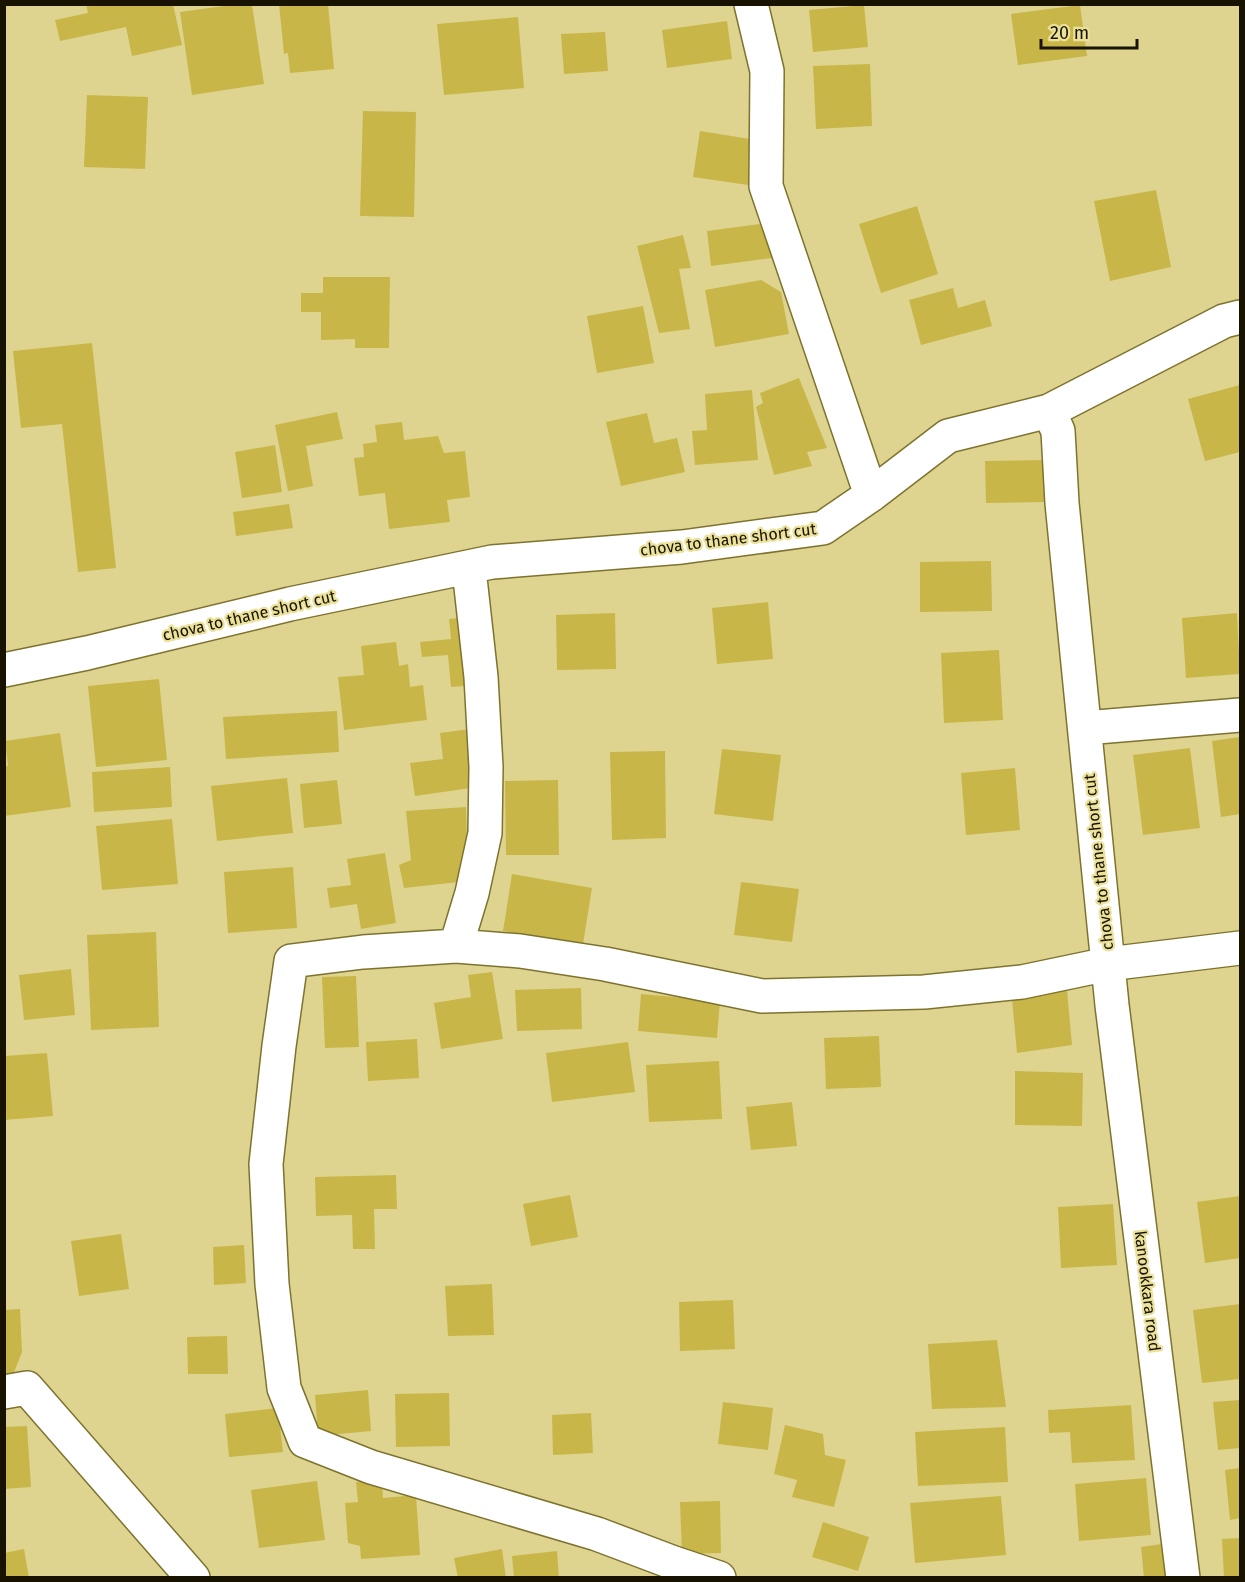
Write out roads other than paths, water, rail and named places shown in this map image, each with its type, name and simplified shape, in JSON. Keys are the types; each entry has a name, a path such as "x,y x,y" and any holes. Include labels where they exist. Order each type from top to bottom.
{"street":[{"path":"751,4 767,71 766,186 871,495"},
{"path":"1049,411 1224,321 1240,317"},
{"name":"chova to thane short cut","path":"4,670 290,604 470,569 492,562 681,548 823,528 871,495 948,436 1049,411 1058,430 1062,503 1112,1005"},
{"path":"456,946 472,893 485,833 486,767 481,677 470,569"},
{"path":"1085,728 1240,715"},
{"path":"719,1578 597,1534 371,1467 305,1441 284,1388 272,1284 266,1164 291,962 363,952 456,946 519,951 605,964 762,996 924,992 1022,982 1108,964 1240,948"},
{"name":"kanookkara road","path":"1112,1005 1183,1578"},
{"path":"16,1390 193,1578"}]}
